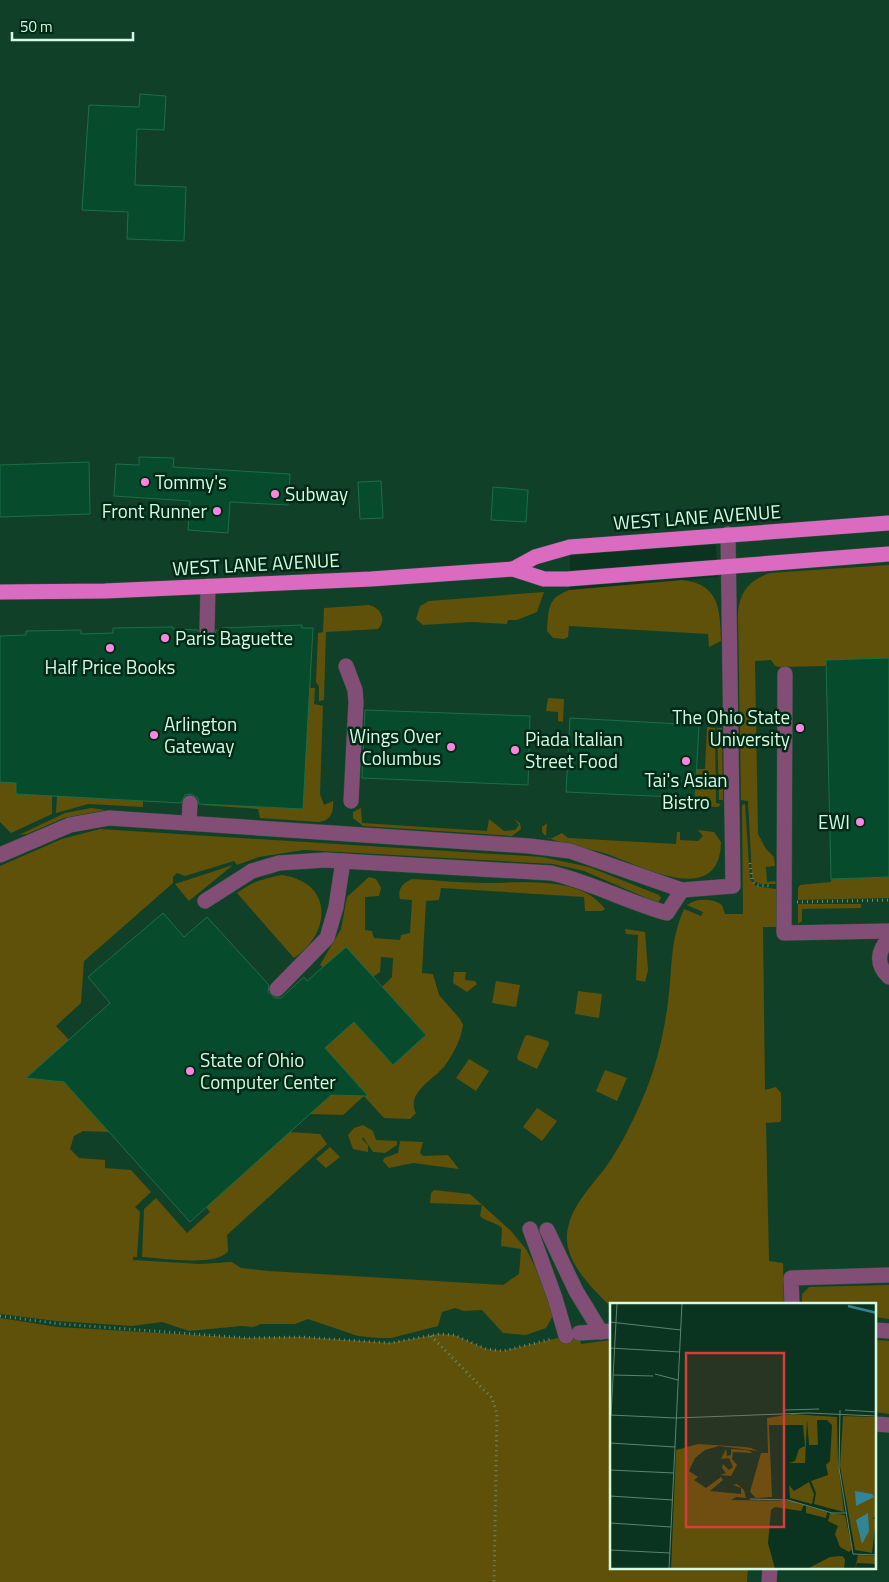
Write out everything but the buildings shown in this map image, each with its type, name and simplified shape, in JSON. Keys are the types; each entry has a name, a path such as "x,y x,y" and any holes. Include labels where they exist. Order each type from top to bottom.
{"main road":[{"name":"WEST LANE AVENUE","path":"513,569 535,557 570,547 889,523"},
{"name":"WEST LANE AVENUE","path":"0,592 104,591 513,569 544,579 567,579 889,554"}],"street":[{"path":"1,852 63,827 109,818 529,846 570,851 682,890 733,886 728,534"},
{"path":"207,630 208,586"},
{"path":"346,666 355,690 356,702 351,802"},
{"path":"785,674 784,933 889,931"},
{"path":"189,823 190,803"},
{"path":"205,901 252,870 270,865 324,860 550,873 582,881 636,905 667,913 682,890"},
{"path":"277,989 327,938 336,907 343,861"},
{"path":"889,939 881,947 879,955 883,971 889,977"},
{"path":"530,1229 572,1335 606,1331"},
{"path":"547,1230 576,1291 606,1331"},
{"path":"792,1303 791,1278 889,1275"},
{"path":"876,1330 889,1331"},
{"path":"876,1424 889,1425"}],"path":[{"path":"749,856 752,880 761,886 776,886"},
{"path":"797,902 889,900"},
{"path":"0,1316 60,1324 246,1338 301,1336 390,1343 431,1336 454,1335 486,1349 503,1351 572,1335"},
{"path":"431,1336 492,1398 497,1414 494,1582"}],"shaded area":[{"name":"The Ohio State University","path":"0,0 889,0 889,1582 0,1582","holes":["715,535 718,577 570,590 570,548"]},
{"path":"889,565 889,658 826,660 826,666 780,667 775,666 771,660 755,661 758,834 766,849 774,857 775,866 766,867 767,882 775,881 776,884 760,884 753,880 752,876 748,801 741,800 738,614 740,600 746,588 756,579 770,573"},
{"path":"682,580 695,582 711,593 718,609 721,641 709,647 708,634 569,626 568,637 564,639 553,638 547,631 550,606 562,593 570,590"},
{"path":"544,592 537,612 517,620 508,620 507,624 471,622 423,625 416,619 420,606 429,601"},
{"path":"369,605 377,609 381,615 382,622 378,629 326,632 324,700 319,701 319,686 316,682 318,633 323,632 324,608"},
{"path":"310,688 315,688 314,704 323,706 320,794 324,805 333,801 333,809 330,816 326,820 318,822 260,818 258,809 202,805"},
{"path":"548,698 564,699 563,722 558,721 558,712 546,711"},
{"path":"707,727 715,728 716,803 721,804 718,807 684,805 683,797 695,798 697,769 705,769"},
{"path":"717,728 722,728 723,800 719,800"},
{"path":"0,782 16,783 16,794 52,796 52,814 11,833 0,822"},
{"path":"57,796 143,801 143,807 88,804 56,813"},
{"path":"745,804 750,879 756,886 776,889 777,927 763,927 765,1090 776,1087 781,1093 780,1122 766,1123 769,1261 783,1263 784,1303 610,1303 610,1306 589,1284 570,1256 567,1235 569,1225 577,1206 619,1147 649,1082 662,1037 674,944 684,909 701,916 703,912 687,905 695,901 709,900 722,905 725,914 743,914 742,805"},
{"path":"91,808 106,810 64,818 27,834 19,835 65,813"},
{"path":"361,808 362,823 487,831 489,819 504,831 515,830 519,825 514,819 520,823 521,829 512,836 363,826 353,818 353,812"},
{"path":"547,823 546,836 542,832 542,827"},
{"path":"100,829 542,857 589,867 659,895 661,898 658,903 584,871 553,864 304,850 259,857 237,865 234,861 185,876 177,873 173,877 173,883 84,961 81,1003 56,1026 69,1040 27,1078 64,1082 109,1132 83,1131 74,1136 70,1149 79,1158 105,1160 105,1168 131,1170 151,1192 135,1207 140,1212 137,1257 133,1257 133,1260 200,1264 232,1262 241,1268 269,1271 503,1285 519,1274 521,1249 501,1246 502,1228 480,1216 482,1205 430,1203 431,1193 434,1190 470,1194 511,1231 526,1249 542,1280 554,1314 546,1328 526,1335 503,1333 482,1310 464,1311 455,1308 442,1312 438,1326 391,1338 358,1336 308,1319 295,1324 261,1324 253,1327 241,1326 189,1331 162,1322 132,1326 56,1321 0,1314 0,866 62,839"},
{"path":"698,830 714,832 721,842 717,862 708,874 693,878 676,878 639,867 607,854 551,839 562,833 568,838 676,844 677,832 680,832 680,840 698,841 703,836"},
{"path":"233,865 189,901 175,884"},
{"path":"282,875 299,880 311,888 318,898 321,910 320,923 315,936 306,948 294,958 237,893 258,881"},
{"path":"369,877 376,879 381,888 379,896 365,897 365,930 372,931 374,938 400,940 401,935 410,933 412,900 400,899 399,892 403,884 412,879 476,883 550,883 581,891 594,898 605,909 602,911 585,911 584,897 441,888 439,900 426,901 422,973 433,974 439,995 463,1025 459,1041 449,1060 418,1092 414,1105 416,1113 410,1119 384,1118 364,1096 343,1115 310,1114 331,1095 368,1096 325,1048 341,1008 393,1065 426,1035 382,987 392,977 393,958 381,957 380,972 373,977 346,947 323,967 320,965 341,929 347,897"},
{"path":"889,877 889,898 798,900 798,888 800,885 831,882 831,879"},
{"path":"798,904 861,904 861,908 802,909 802,921 798,924"},
{"path":"625,929 645,932 648,970 645,982 636,980 638,935 626,934"},
{"path":"454,972 466,972 465,980 475,981 477,984 467,992 453,983"},
{"path":"496,981 520,985 516,1007 492,1003"},
{"path":"578,991 602,994 599,1018 575,1014"},
{"path":"528,1035 548,1041 549,1044 537,1069 518,1060 517,1057 525,1036"},
{"path":"469,1059 489,1071 476,1091 456,1078"},
{"path":"605,1070 627,1078 617,1101 596,1091"},
{"path":"537,1108 557,1121 542,1141 523,1127"},
{"path":"363,1125 373,1131 376,1140 397,1141 397,1145 385,1153 373,1152 363,1137 362,1139 368,1145 368,1152 353,1149 348,1135 354,1128"},
{"path":"289,1132 320,1134 327,1144 227,1235 228,1251 222,1256 213,1259 201,1260 142,1257 144,1209 156,1198 187,1233 210,1212 206,1207"},
{"path":"400,1141 423,1142 420,1153 423,1156 448,1155 459,1169 413,1163 389,1168 383,1161 384,1158 398,1153"},
{"path":"330,1147 340,1157 326,1168 316,1159"},
{"path":"889,1285 889,1319 876,1317 876,1303 802,1303 802,1294 809,1287"},
{"path":"0,1318 58,1327 246,1338 301,1337 390,1343 439,1334 454,1335 486,1349 503,1351 579,1333 581,1344 610,1340 610,1570 748,1570 747,1582 0,1582"},
{"path":"876,1340 889,1341 889,1414 876,1412"}],"place":[{"name":"Tommy's","path":"145,482"},
{"name":"Subway","path":"275,494"},
{"name":"Front Runner","path":"217,511"},
{"name":"Paris Baguette","path":"165,638"},
{"name":"Half Price Books","path":"110,648"},
{"name":"The Ohio State University","path":"800,728"},
{"name":"Arlington Gateway","path":"154,735"},
{"name":"Wings Over Columbus","path":"451,747"},
{"name":"Piada Italian Street Food","path":"515,750"},
{"name":"Tai's Asian Bistro","path":"686,761"},
{"name":"EWI","path":"860,822"},
{"name":"State of Ohio Computer Center","path":"190,1071"}]}
